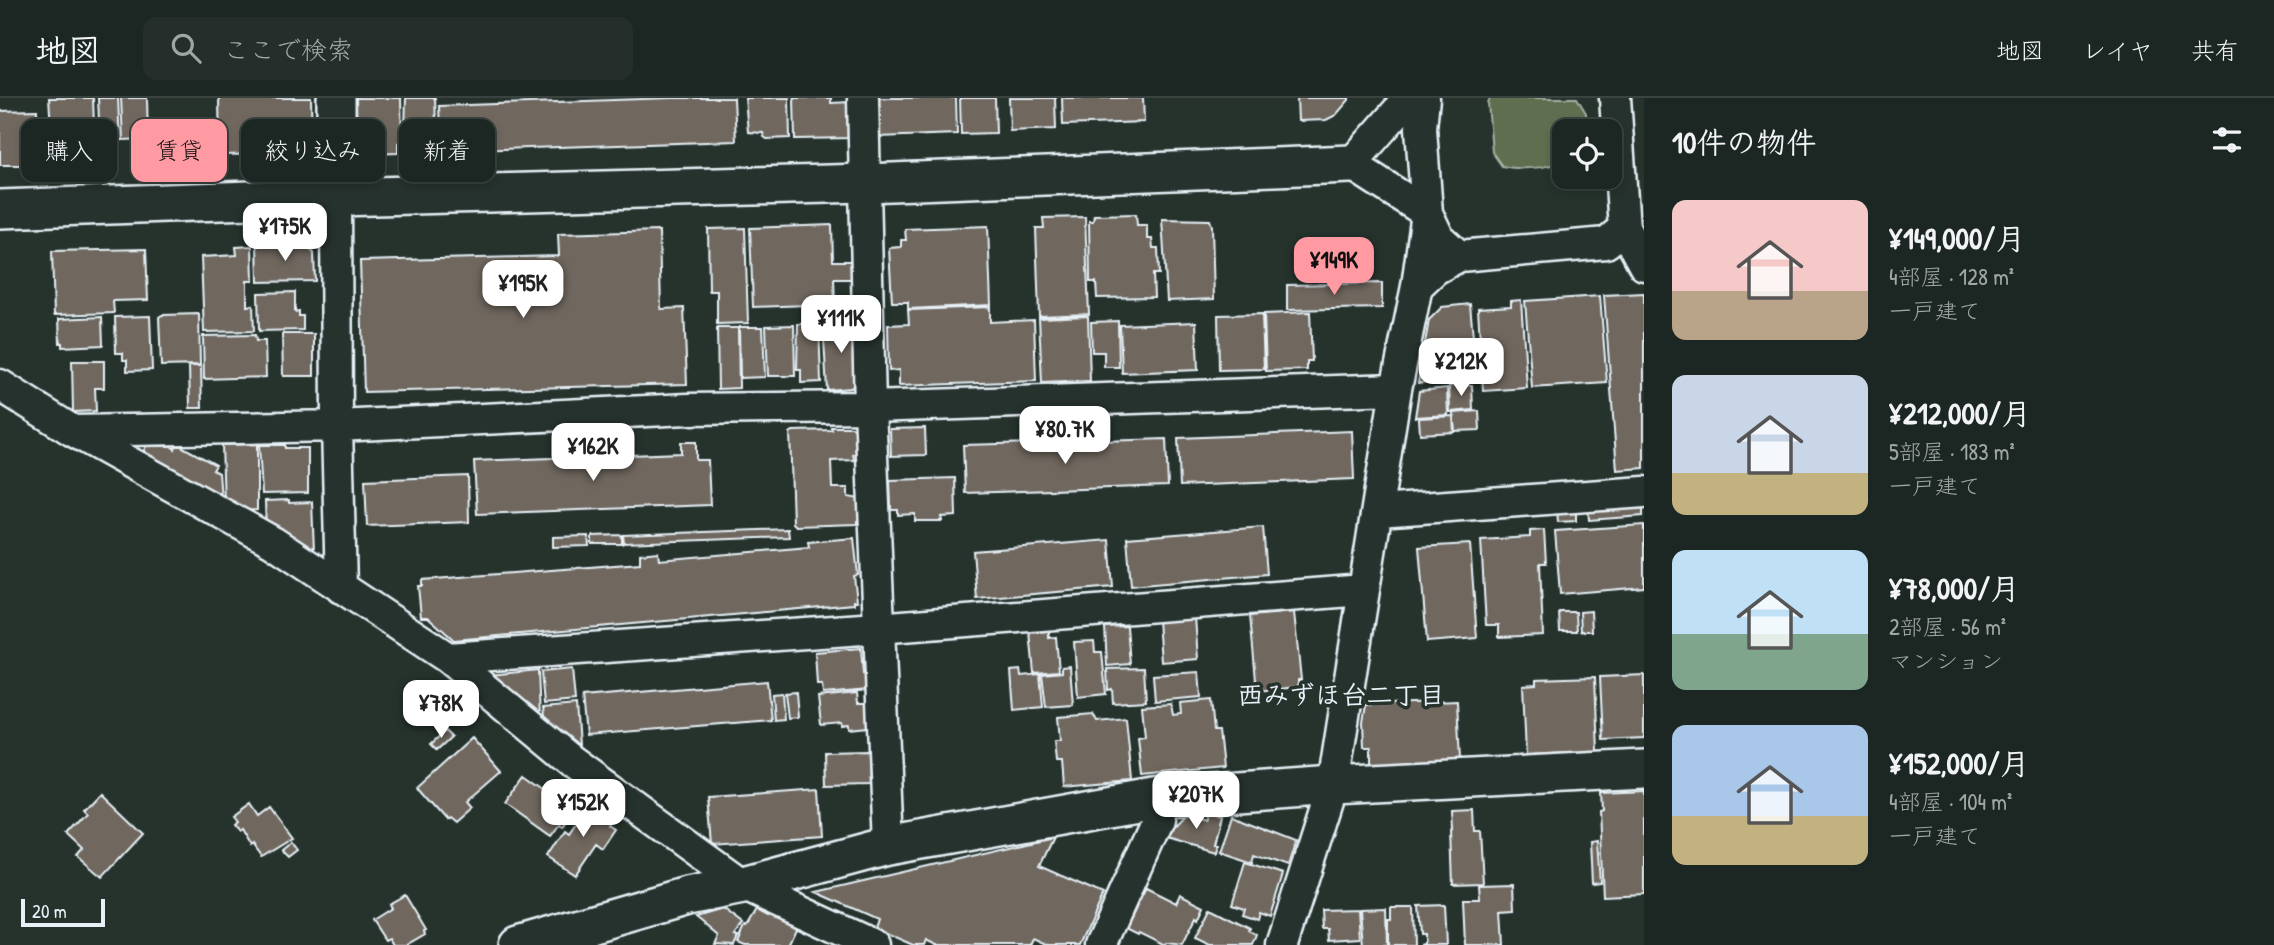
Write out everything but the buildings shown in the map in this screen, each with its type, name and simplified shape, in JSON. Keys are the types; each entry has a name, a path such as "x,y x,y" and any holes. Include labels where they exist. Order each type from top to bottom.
{"street":[{"path":"336,98 337,426 341,588"},
{"path":"863,98 877,628 888,846"},
{"path":"1351,164 1409,98"},
{"path":"1282,945 1333,785 1396,389 1417,286 1427,213 1421,128 1424,98"},
{"path":"1615,98 1624,228 1644,265"},
{"path":"0,209 866,183 1351,164 1427,213 1439,238 1459,256"},
{"path":"1417,286 1435,269 1459,256 1606,243 1624,228"},
{"path":"0,385 73,431 274,542 448,658 572,761 743,885 873,945"},
{"path":"73,431 337,426 688,409 870,407 1396,389"},
{"path":"1378,511 1644,492"},
{"path":"448,658 1364,590"},
{"path":"518,945 687,896 743,885 888,846 1154,798 1333,785 1644,769"},
{"path":"1101,945 1157,820 1154,798"}],"green space":[{"path":"1490,98 1577,98 1586,113 1586,119 1552,119 1552,164 1534,168 1502,166 1492,152 1488,103"}],"district":[{"name":"西みずほ台二丁目","path":"1341,694"}]}
